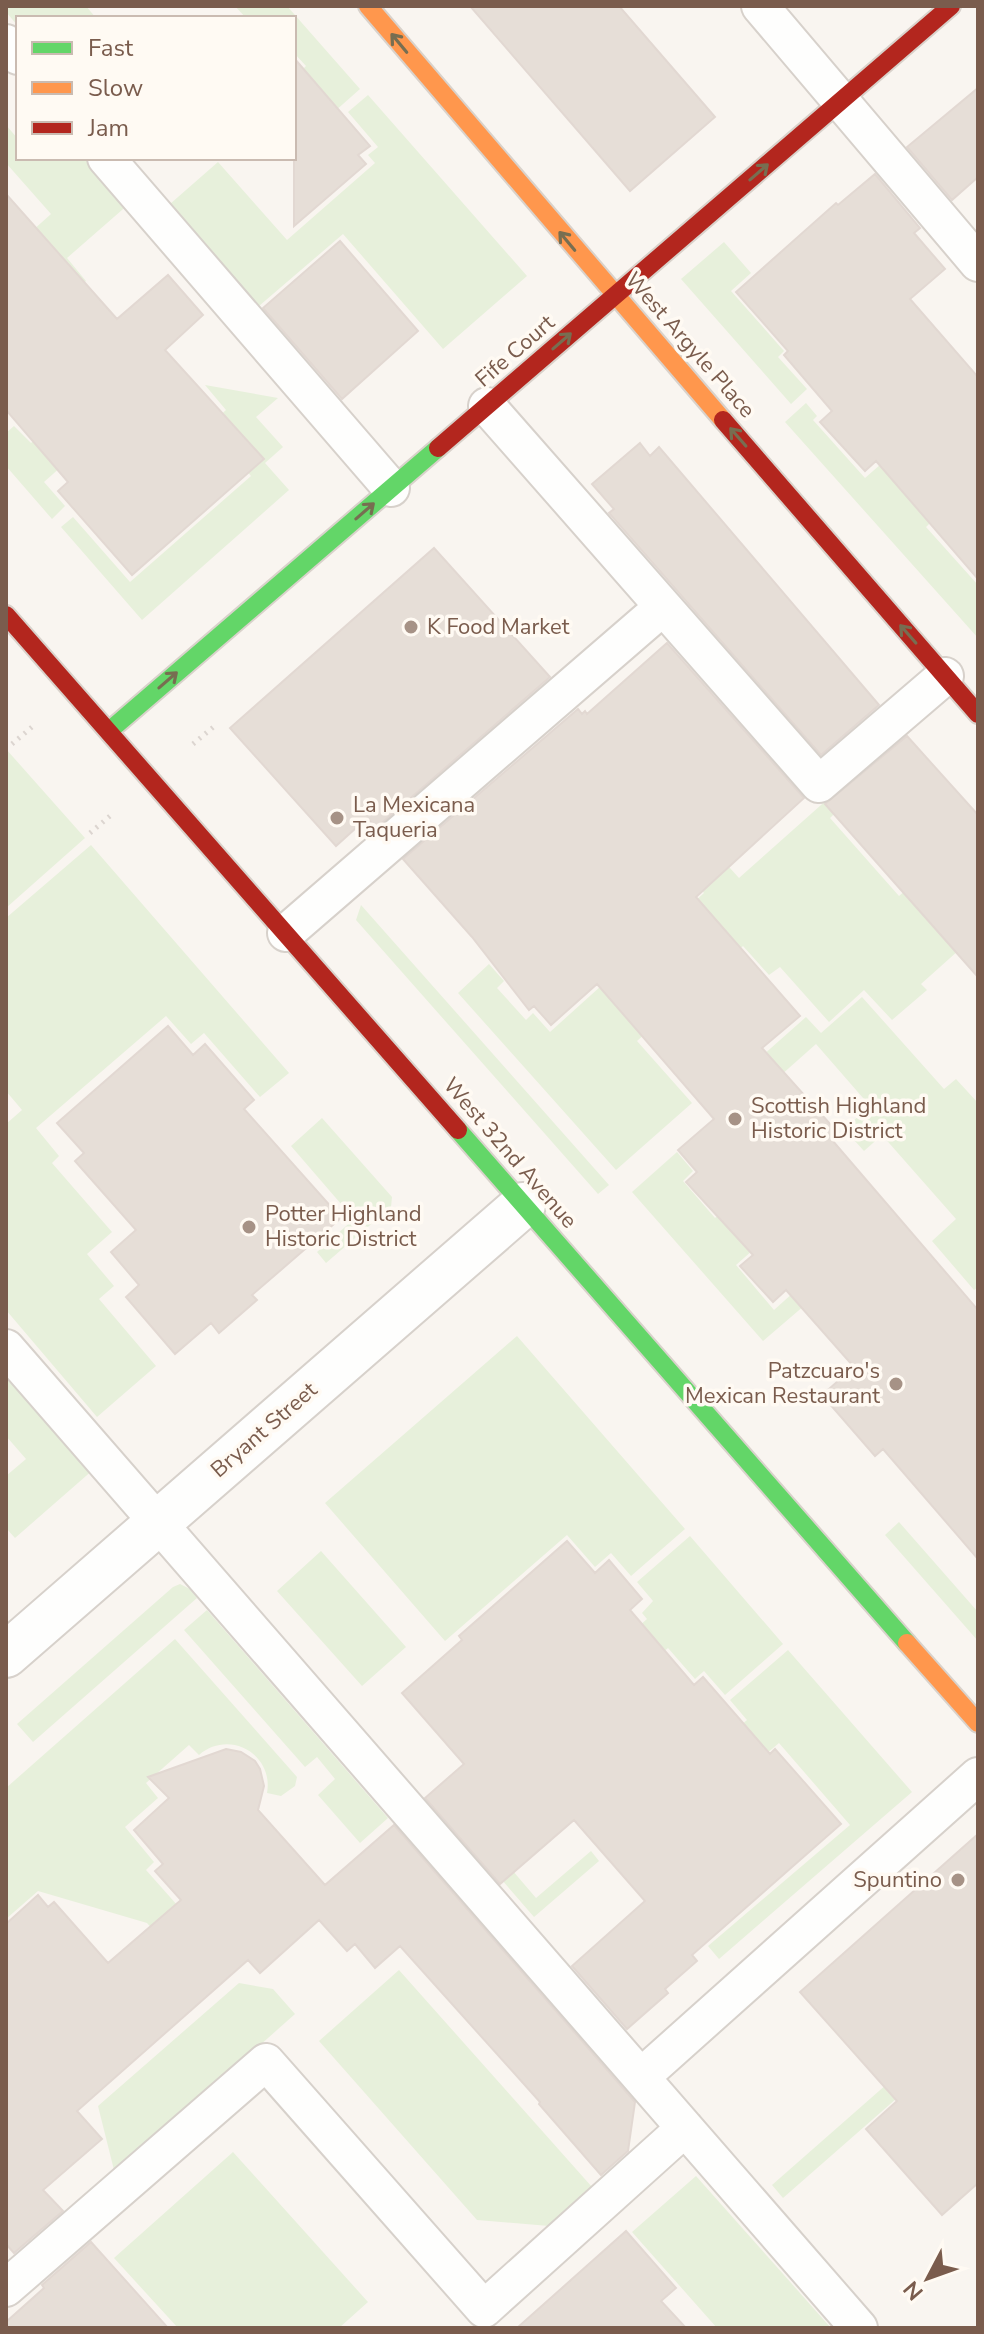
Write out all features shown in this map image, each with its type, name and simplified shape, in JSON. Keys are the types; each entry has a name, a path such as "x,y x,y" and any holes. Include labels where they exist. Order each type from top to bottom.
{"street":[{"name":"West Argyle Place","path":"368,6 978,714"},
{"name":"Fife Court","path":"109,731 951,6"},
{"name":"West 32nd Avenue","path":"6,615 978,1723"},
{"name":"Bryant Street","path":"6,1655 523,1205"}],"lane":[{"path":"760,6 978,263"},
{"path":"108,160 391,488"},
{"path":"487,406 819,784 945,676"},
{"path":"286,933 663,607"},
{"path":"6,1348 859,2328"},
{"path":"641,2077 978,1776"},
{"path":"6,2288 266,2062 484,2309 685,2128"}],"green space":[{"path":"6,6 86,6 94,16 16,16 16,24 6,12"},
{"path":"235,6 287,6 296,16 244,16"},
{"path":"296,16 360,89 334,112 298,74 306,66 296,55"},
{"path":"368,95 527,276 443,349 343,234 259,306 170,204 218,162 287,240 375,163 368,155 378,147 348,112"},
{"path":"6,125 16,137 16,160 93,160 130,203 67,258 86,281 6,350 22,240 51,214 6,163"},
{"path":"724,242 751,273 731,291 784,351 778,357 807,389 791,404 681,279"},
{"path":"205,385 278,398 256,417 283,447 265,463 289,490 142,620 61,527 73,517 130,582 251,476 208,426 226,410"},
{"path":"143,394 44,482 65,506 52,519 6,466 6,433 14,426 31,443 41,434"},
{"path":"806,403 817,416 813,420 865,478 881,464 932,521 926,527 978,585 978,638 785,422"},
{"path":"6,749 85,838 6,908"},
{"path":"830,797 840,808 830,818 899,896 912,885 978,933 921,984 927,990 892,1020 864,990 829,1022 780,967 769,975 743,946 637,1041 692,1103 616,1170 458,993 489,964 504,981 497,988 526,1020 533,1013 550,1032 704,893 657,840 683,816 739,878"},
{"path":"91,845 289,1073 260,1097 204,1033 191,1044 166,1016 36,1128 59,1156 52,1163 112,1232 87,1254 114,1286 99,1299 156,1366 97,1417 6,1310 6,1124 22,1110 6,1091 6,918"},
{"path":"361,905 609,1185 598,1194 356,920"},
{"path":"862,997 944,1089 956,1079 978,1103 978,1287 974,1290 932,1241 956,1219 882,1135 864,1151 844,1129 870,1106 816,1044 753,1100 735,1080 806,1017 821,1033"},
{"path":"322,1118 392,1197 391,1207 326,1263 317,1252 354,1219 291,1146"},
{"path":"677,1152 693,1171 683,1181 715,1218 724,1210 798,1210 736,1265 774,1310 794,1292 805,1305 763,1341 632,1192"},
{"path":"517,1336 685,1529 631,1576 611,1553 595,1567 567,1535 445,1641 325,1503"},
{"path":"6,1351 102,1462 15,1538 6,1528 6,1476 26,1459 6,1436"},
{"path":"899,1522 978,1612 978,1641 885,1535"},
{"path":"690,1536 783,1644 725,1695 704,1671 695,1679 668,1648 510,1786 487,1760 647,1619 642,1613 653,1601 637,1582"},
{"path":"321,1551 406,1647 362,1686 277,1591"},
{"path":"180,1584 190,1589 197,1598 33,1742 17,1724"},
{"path":"207,1610 388,1818 360,1843 318,1795 335,1779 317,1757 305,1767 184,1630"},
{"path":"175,1639 297,1777 295,1786 281,1796 267,1793 264,1767 247,1750 223,1744 199,1755 189,1745 146,1783 158,1798 125,1827 154,1862 146,1870 233,1968 207,1991 147,1923 38,1891 6,1919 6,1788"},
{"path":"788,1650 912,1792 719,1959 708,1946 850,1825 779,1743 681,1826 605,1843 747,1720 730,1700"},
{"path":"463,1835 488,1842 536,1898 591,1851 599,1861 534,1917"},
{"path":"399,1970 592,2187 549,2226 477,2220 319,2041"},
{"path":"239,1983 273,1989 295,2014 115,2174 98,2106"},
{"path":"978,2004 978,2027 783,2198 772,2185"},
{"path":"233,2152 368,2302 339,2328 178,2328 114,2258"},
{"path":"696,2176 831,2328 717,2328 632,2232"}],"building":[{"path":"470,6 619,6 715,117 630,191"},
{"path":"296,60 370,146 358,155 366,164 294,226"},
{"path":"978,88 978,177 952,200 907,147"},
{"path":"875,174 920,228 914,233 945,269 910,299 978,377 978,579 876,461 865,471 820,422 832,411 784,355 788,351 736,292 836,203 838,205"},
{"path":"6,194 117,319 168,275 203,315 165,350 264,459 132,575 58,491 68,482 6,410"},
{"path":"340,241 418,331 342,399 263,308"},
{"path":"640,443 650,456 659,447 879,705 821,755 609,513 614,509 592,484"},
{"path":"434,548 550,677 376,828 367,818 336,846 230,728"},
{"path":"667,643 804,798 696,897 800,1016 762,1048 839,1134 832,1140 978,1310 978,1559 883,1449 875,1456 822,1395 854,1367 786,1290 773,1302 740,1266 753,1255 686,1182 697,1172 678,1150 714,1119 597,984 551,1025 534,1006 529,1010 472,937 403,859 578,709 582,714 585,711 587,714"},
{"path":"907,736 978,815 978,977 825,804"},
{"path":"168,1026 193,1055 205,1044 254,1100 244,1109 341,1218 252,1295 257,1300 219,1333 211,1323 175,1354 126,1297 139,1285 111,1252 136,1230 75,1161 84,1153 57,1123"},
{"path":"567,1541 595,1573 609,1560 642,1599 630,1610 694,1685 703,1677 770,1754 775,1749 841,1824 692,1955 697,1961 665,1989 668,1993 627,2029 572,1966 645,1901 574,1820 500,1884 425,1798 464,1764 402,1693 462,1640 459,1636"},
{"path":"226,1749 241,1752 255,1761 264,1786 258,1810 325,1885 394,1825 635,2102 628,2151 601,2175 400,1946 375,1968 355,1944 347,1951 319,1920 260,1973 248,1960 77,2111 102,2139 43,2190 63,2211 14,2253 6,2244 6,1924 38,1895 48,1907 54,1902 108,1963 181,1900 155,1871 163,1864 134,1830 169,1798 148,1777"},
{"path":"978,1834 978,2183 942,2215 866,2129 897,2101 800,1992"},
{"path":"626,2231 676,2288 661,2301 686,2328 517,2328"},
{"path":"91,2242 168,2328 6,2328 6,2322 44,2288 42,2285"}],"traffic: fast":[{"path":"109,731 438,448"},
{"path":"458,1130 907,1643"}],"traffic: slow":[{"path":"368,6 723,420"},
{"path":"907,1643 978,1723"}],"traffic: jam":[{"path":"438,448 951,6"},
{"path":"723,420 978,714"},
{"path":"6,615 458,1130"}],"place":[{"name":"K Food Market","path":"411,627"},
{"name":"La Mexicana Taqueria","path":"337,818"},
{"name":"Scottish Highland Historic District","path":"735,1119"},
{"name":"Potter Highland Historic District","path":"249,1227"},
{"name":"Patzcuaro's Mexican Restaurant","path":"896,1384"},
{"name":"Spuntino","path":"958,1880"}]}
